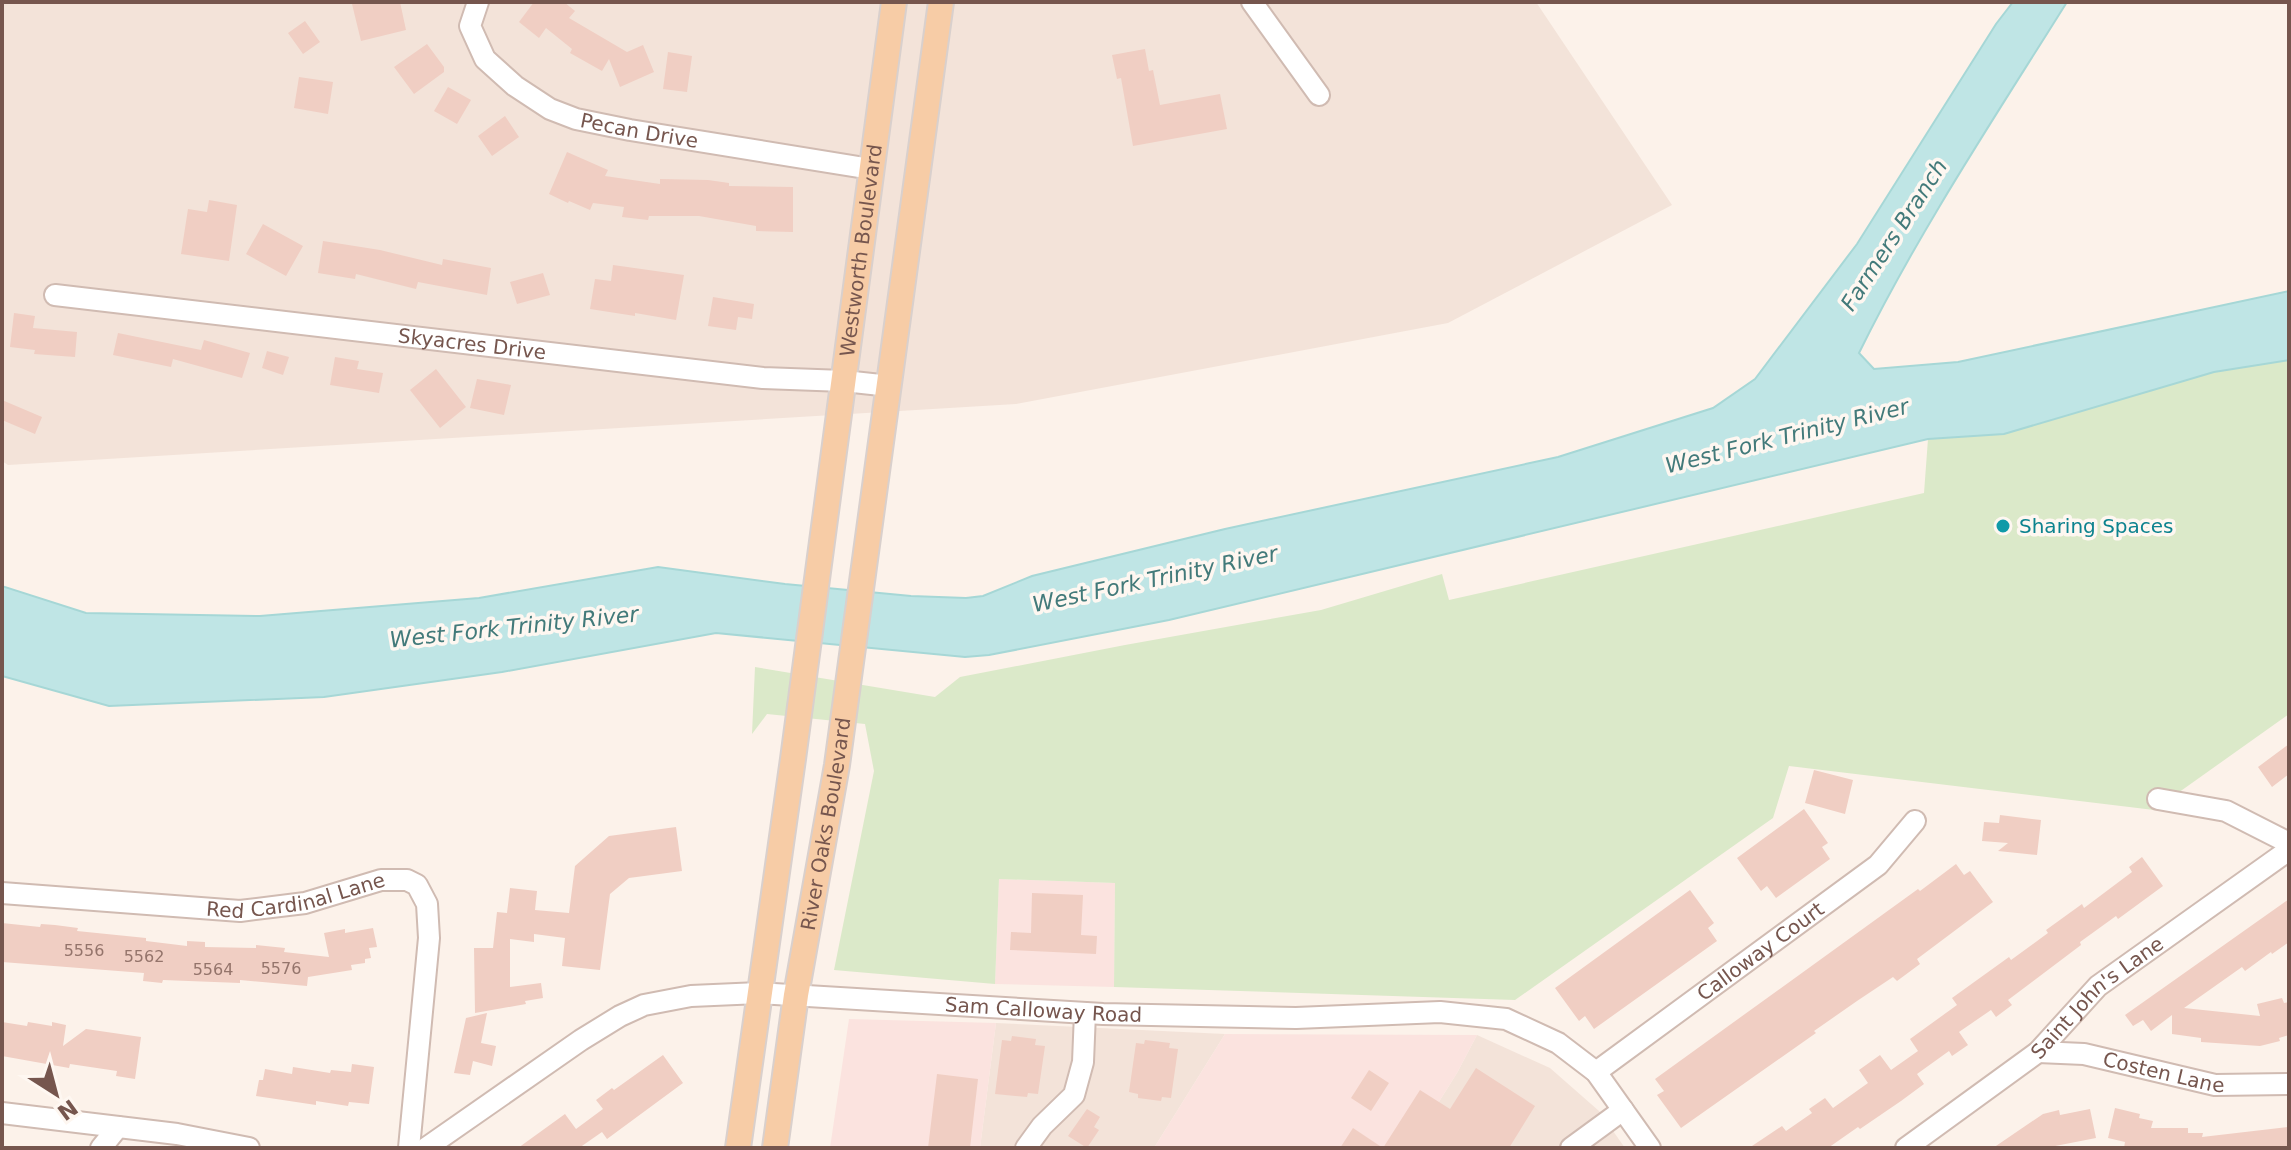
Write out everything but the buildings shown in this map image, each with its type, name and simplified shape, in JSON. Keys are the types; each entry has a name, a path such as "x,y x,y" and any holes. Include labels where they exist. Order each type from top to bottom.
{"main road":[{"name":"Westworth Boulevard","path":"828,499 894,2"},
{"path":"890,386 941,2"},
{"name":"River Oaks Boulevard","path":"775,1148 796,995 837,765 890,386"},
{"name":"River Oaks Boulevard","path":"738,1148 828,499"}],"street":[{"name":"Pecan Drive","path":"478,2 470,26 485,59 515,86 550,109 576,119 630,130 871,169"},
{"path":"1252,2 1319,95"},
{"name":"Skyacres Drive","path":"55,295 763,378 890,386"},
{"path":"2158,799 2226,811 2289,843"},
{"name":"Calloway Court","path":"1596,1072 1878,865 1915,821"},
{"name":"Saint John's Lane","path":"1906,1148 2038,1052 2098,986 2289,850"},
{"name":"Red Cardinal Lane","path":"2,893 240,911 305,903 381,880 407,880 417,885 427,904 429,938 409,1148"},
{"name":"Sam Calloway Road","path":"426,1148 620,1016 644,1005 691,996 759,993 1085,1013 1296,1018 1440,1012 1506,1019 1558,1043 1596,1072 1650,1148"},
{"path":"1026,1148 1042,1126 1074,1095 1083,1062 1085,1013"},
{"name":"Costen Lane","path":"2038,1052 2084,1054 2215,1085 2289,1084"},
{"path":"1571,1148 1623,1110"},
{"path":"2,1113 177,1134 249,1148"},
{"path":"101,1148 118,1127"}],"shaded area":[{"path":"2,2 1536,2 1672,205 1448,323 1016,404 8,465 2,461"},
{"path":"999,879 1115,883 1114,987 995,984"},
{"path":"849,1019 996,1023 980,1148 830,1148"},
{"path":"996,1023 1225,1034 1154,1148 980,1148"},
{"path":"1225,1034 1477,1035 1410,1148 1154,1148"},
{"path":"1477,1035 1550,1068 1599,1111 1625,1148 1410,1148"}],"green space":[{"path":"2289,360 2289,714 2154,810 1789,766 1773,818 1515,1000 1114,987 1115,883 999,879 995,984 834,970 874,771 865,724 767,714 752,734 755,667 935,697 960,677 1321,610 1442,574 1449,600 1924,493 1928,439 2004,434 2214,372"}],"water":[{"path":"2013,2 2067,2 1932,219 1859,353 1874,369 1958,362 2289,291 2289,360 2214,372 2004,434 1928,439 1169,620 989,655 965,657 716,633 502,672 324,697 109,706 2,676 2,586 86,613 260,616 479,598 658,567 785,584 966,598 983,596 1032,576 1225,529 1558,457 1713,408 1755,379 1857,244"}],"place":[{"name":"Sharing Spaces","path":"2003,526"}],"water label":[{"name":"Farmers Branch","path":"1894,235"},
{"name":"West Fork Trinity River","path":"1787,436"},
{"name":"West Fork Trinity River","path":"1155,579"},
{"name":"West Fork Trinity River","path":"514,627"}]}
